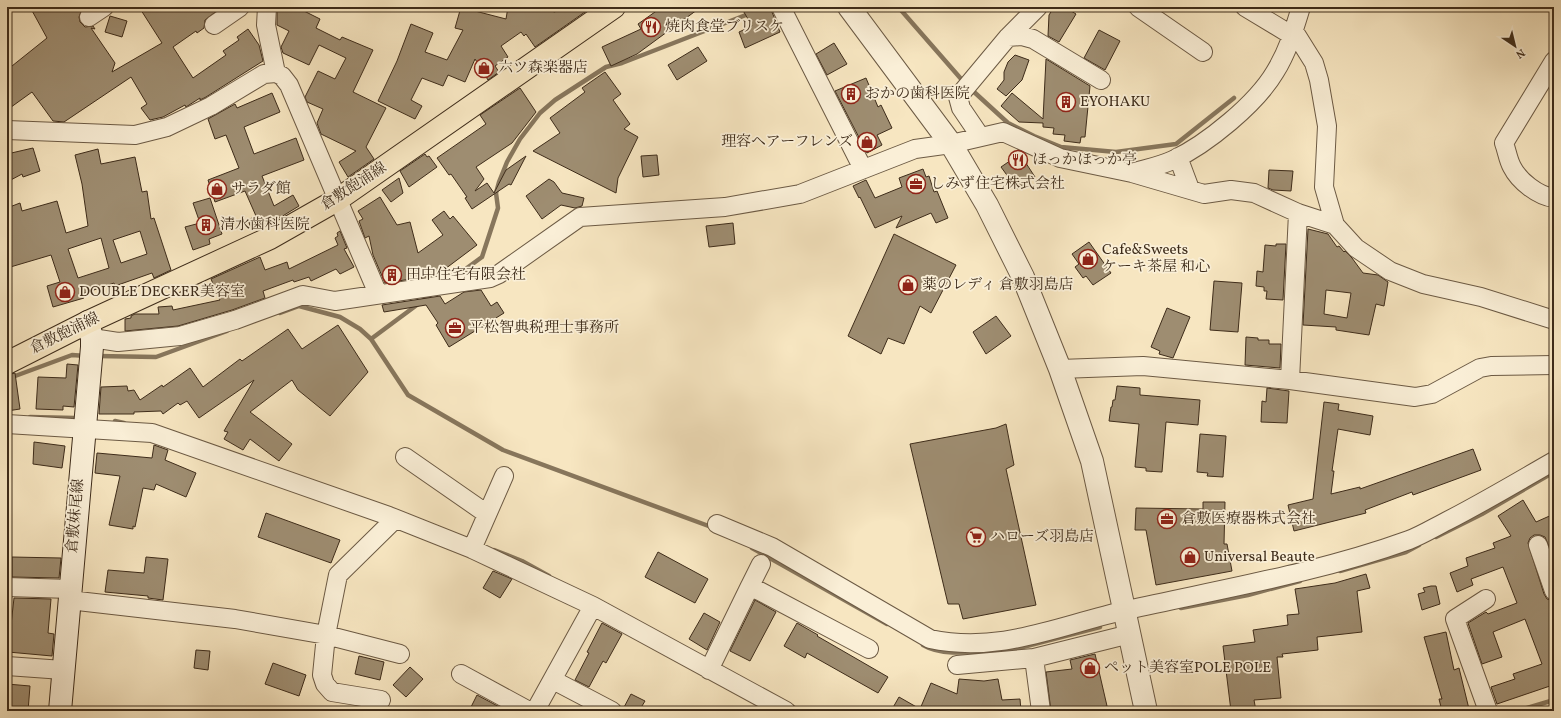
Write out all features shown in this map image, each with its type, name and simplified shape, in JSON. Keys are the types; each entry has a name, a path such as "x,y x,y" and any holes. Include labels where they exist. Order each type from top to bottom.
{"main road":[{"name":"倉敷飽浦線","path":"7,363 90,343 337,200 614,7"}],"street":[{"path":"89,17 104,7"},
{"path":"214,25 240,7"},
{"path":"267,7 266,24 276,73"},
{"path":"781,7 863,170"},
{"path":"849,7 951,144 987,205 1016,264 1060,369 1092,461 1146,711"},
{"path":"980,136 961,108 958,97 1008,36 1038,7"},
{"path":"1138,7 1203,52"},
{"path":"1245,7 1293,34 1314,63 1319,80 1327,126 1324,187 1335,225 1356,248 1390,271 1423,284 1481,297 1554,320"},
{"path":"1132,173 1178,157 1213,134 1244,109 1275,73 1293,34 1301,7"},
{"path":"1008,36 1022,36 1033,39 1101,80"},
{"path":"1554,61 1504,143 1512,167 1522,181 1545,197 1554,198"},
{"path":"7,130 135,135 167,126 212,106 264,74 276,73 282,76 289,85 378,294"},
{"path":"90,343 180,336 235,320 303,295 335,301 490,278 499,274 580,217 725,208 800,194 915,149 951,144 980,136 1003,132 1060,158 1132,173 1204,194 1231,190 1254,193 1298,213 1335,225"},
{"path":"1178,157 1190,190"},
{"path":"1290,380 1298,213"},
{"name":"倉敷妹尾線","path":"60,711 90,343"},
{"path":"1060,369 1143,366 1290,380 1415,397 1432,394 1480,368 1491,366 1554,365"},
{"path":"7,424 84,427 152,433 395,519 475,544 593,606 711,665 786,711"},
{"path":"405,457 487,514"},
{"path":"717,524 772,547 930,639 954,644 988,643 1023,638 1125,610 1250,584 1355,557 1411,540 1474,507 1554,461"},
{"path":"475,544 504,476"},
{"path":"381,700 332,692 325,684 322,675 326,635 338,575 395,519"},
{"path":"1538,545 1554,591"},
{"path":"711,665 761,564"},
{"path":"750,586 869,649"},
{"path":"7,587 235,619 326,635 400,654"},
{"path":"1486,599 1455,619 1488,711"},
{"path":"535,711 593,606"},
{"path":"957,665 1034,658 1130,634"},
{"path":"1034,658 1041,711"},
{"path":"7,666 63,670"},
{"path":"461,674 529,711"},
{"path":"553,680 612,711"}],"building":[{"path":"30,7 81,7 82,9 79,17 80,22 85,27 93,26 95,29 91,28 115,63 112,72 162,43 139,7 222,7 205,20 204,28 197,33 196,31 173,47 193,78 226,55 223,51 239,40 237,37 248,29 259,45 263,61 206,97 200,100 200,98 186,107 185,105 163,117 150,120 141,108 147,104 131,77 64,122 53,121 32,92 7,110 7,70 47,38"},
{"path":"277,7 304,7 302,10 320,19 316,28 340,40 342,37 373,50 353,92 386,108 366,147 374,159 348,177 339,162 356,151 321,134 317,123 323,109 307,102 305,97 318,71 335,79 346,58 319,45 309,65 283,53 281,47 289,31 277,25"},
{"path":"461,7 476,7 475,11 506,19 508,7 534,7 555,12 561,7 592,7 535,47 526,34 524,36 521,32 501,46 508,57 495,66 499,72 488,80 475,59 465,82 448,75 443,86 422,78 411,100 422,106 415,119 378,101 397,61 411,24 433,33 425,52 447,60 463,30 455,28"},
{"path":"662,7 701,7 637,54 611,66 602,47 641,29 638,24"},
{"path":"741,7 770,7 780,32 745,48 739,32 752,26"},
{"path":"1054,7 1065,7 1076,14 1059,42 1048,36 1049,15"},
{"path":"110,16 127,21 122,37 105,32"},
{"path":"1099,30 1120,41 1105,70 1084,58"},
{"path":"834,43 847,64 827,75 816,54"},
{"path":"698,47 707,61 677,80 668,65"},
{"path":"1015,55 1029,60 1022,80 1006,96 997,89 1004,80 1004,72 1008,62"},
{"name":"EYOHAKU","path":"1046,59 1090,86 1085,137 1081,137 1080,143 1064,141 1065,135 1053,134 1054,128 1043,127 1043,123 1019,122 1001,106 1012,93 1043,119"},
{"path":"605,72 621,94 613,100 630,124 624,129 638,137 618,178 616,193 533,151 560,133 550,118 585,92 582,88"},
{"path":"866,78 878,107 881,105 892,128 877,135 882,145 867,153 835,91"},
{"path":"520,88 536,112 512,143 476,167 484,179 475,191 487,183 494,193 506,170 526,156 511,185 509,184 472,209 465,198 467,197 451,174 449,175 437,158 486,124 480,115"},
{"path":"272,93 280,112 244,127 254,154 296,138 304,160 262,176 274,206 293,195 299,206 281,217 251,228 248,220 256,216 245,191 215,202 208,180 239,168 226,135 215,139 208,119 235,104 237,108"},
{"path":"33,148 40,171 23,177 22,174 7,182 7,154"},
{"path":"98,149 101,164 135,157 142,192 147,191 151,219 154,218 171,270 154,278 152,273 115,286 114,283 82,294 84,298 53,307 47,286 60,282 51,255 7,268 7,208 20,203 22,211 57,201 66,233 88,226 82,184 75,155","holes":["140,231 147,254 121,263 113,240","101,238 109,268 78,278 68,249"]},
{"path":"425,154 427,157 429,156 437,167 409,187 400,171"},
{"path":"1020,154 1035,177 1017,189 1001,167"},
{"path":"657,155 659,175 643,177 641,156"},
{"path":"923,169 926,177 929,176 934,192 937,191 948,218 936,223 931,213 896,228 902,216 875,228 853,186 866,180 875,198 902,187 899,178"},
{"path":"1269,170 1293,171 1291,191 1273,190 1268,188"},
{"path":"399,178 403,193 391,202 382,190"},
{"path":"549,179 554,182 562,193 584,198 582,206 575,208 561,205 542,219 526,196"},
{"path":"380,197 397,225 410,222 418,253 443,235 432,220 444,211 450,219 453,216 477,245 437,275 385,283 373,255 369,236 365,238 359,221 363,219 358,211"},
{"name":"清水歯科医院","path":"210,198 222,234 209,239 210,244 193,250 185,227 200,223 193,203"},
{"path":"733,223 735,244 709,247 706,226"},
{"path":"1308,229 1328,234 1337,247 1339,246 1352,258 1363,273 1378,275 1388,282 1384,306 1376,304 1369,335 1336,330 1336,327 1303,325","holes":["1326,290 1351,293 1347,318 1324,314"]},
{"path":"340,231 347,248 344,249 354,267 340,274 336,269 311,281 309,277 294,282 293,280 263,291 265,298 232,310 178,326 125,331 125,319 131,318 131,316 135,314 159,314 158,307 172,306 173,310 220,300 211,279 260,257 265,270 287,262 289,269 338,245 335,238 338,236 337,233"},
{"name":"薬のレディ 倉敷羽島店","path":"894,234 956,265 931,313 920,306 904,344 888,338 881,354 848,336"},
{"name":"Cafe&Sweets ケーキ茶屋 和心","path":"1089,242 1111,273 1093,285 1086,276 1083,278 1075,267 1079,264 1072,254"},
{"path":"1276,244 1286,244 1283,300 1266,299 1267,291 1264,291 1264,287 1256,286 1257,271 1263,272 1265,245 1276,246"},
{"path":"1214,281 1242,283 1238,332 1210,330"},
{"path":"481,290 491,306 497,302 504,313 449,347 436,325 438,323 426,305 384,312 382,305 440,296 445,304 464,292"},
{"path":"1167,308 1190,317 1173,358 1159,354 1160,351 1151,347"},
{"path":"996,316 1011,336 986,354 973,332"},
{"path":"338,325 368,372 330,416 298,390 292,380 250,412 292,444 279,461 250,439 243,450 224,439 228,432 224,431 254,380 199,418 187,401 180,405 178,403 163,414 161,411 134,412 134,414 99,414 101,387 127,386 128,391 134,390 140,400 162,385 163,387 190,368 203,387 240,359 242,361 288,329 302,349"},
{"path":"1246,337 1258,338 1258,340 1269,340 1269,344 1281,344 1280,368 1245,365"},
{"path":"67,364 78,365 74,407 63,406 63,410 36,409 38,377 66,378"},
{"path":"15,373 20,409 7,411 7,375"},
{"path":"1117,386 1140,388 1140,395 1200,400 1198,425 1166,422 1162,472 1146,471 1146,468 1135,467 1139,424 1109,421"},
{"path":"1267,388 1289,391 1287,423 1261,422 1262,401 1266,402"},
{"path":"1324,402 1339,404 1338,410 1373,416 1370,435 1338,429 1332,471 1334,471 1331,494 1360,487 1360,489 1473,449 1481,470 1413,495 1412,492 1365,510 1366,513 1294,531 1288,505 1313,499"},
{"name":"ハローズ羽島店","path":"1006,424 1014,465 1006,469 1036,605 963,619 959,604 948,604 910,444 996,428"},
{"path":"1200,434 1226,436 1223,477 1207,476 1208,473 1197,472"},
{"path":"34,442 65,446 62,468 33,464"},
{"path":"154,445 168,450 165,460 196,473 186,497 156,484 154,490 143,488 135,527 133,526 133,529 109,525 120,476 95,473 97,453 152,458"},
{"path":"1523,500 1536,522 1554,514 1554,559 1545,537 1534,535 1530,538 1528,543 1544,594 1547,599 1554,601 1554,693 1552,693 1550,686 1497,704 1491,687 1515,679 1513,674 1542,664 1525,619 1493,632 1502,657 1482,664 1468,623 1486,612 1488,614 1517,603 1503,567 1471,579 1473,585 1457,592 1450,573 1468,566 1466,558 1495,548 1493,543 1511,536 1498,516"},
{"path":"1203,502 1225,502 1224,544 1227,544 1232,571 1156,585 1146,530 1135,530 1136,508 1203,509"},
{"path":"266,513 340,540 331,563 258,537"},
{"path":"658,552 708,579 695,603 645,577"},
{"path":"12,557 61,558 59,578 12,577"},
{"path":"146,557 168,559 163,600 148,598 148,596 105,592 108,570 144,573"},
{"path":"493,571 512,579 500,598 483,588"},
{"path":"1366,574 1370,588 1357,591 1362,632 1317,637 1318,650 1282,654 1283,657 1277,657 1281,698 1254,700 1256,711 1231,711 1223,646 1255,642 1253,630 1288,625 1287,615 1299,614 1295,589 1335,583"},
{"path":"1436,586 1440,604 1422,610 1418,594 1425,592 1423,588"},
{"path":"14,598 51,599 48,633 54,634 52,656 8,652"},
{"path":"755,600 776,612 750,661 730,651"},
{"path":"704,613 720,622 707,650 689,639"},
{"path":"602,623 622,634 606,663 603,661 589,687 575,680"},
{"path":"797,623 888,677 878,693 807,653 805,658 784,646"},
{"path":"1446,632 1454,670 1459,668 1469,709 1461,711 1442,711 1439,699 1442,699 1424,637"},
{"path":"196,650 210,651 208,670 194,668"},
{"path":"1095,654 1107,706 1086,711 1051,711 1046,672 1072,669 1070,660"},
{"path":"359,656 384,662 380,680 355,674"},
{"path":"273,663 306,675 299,696 265,684"},
{"path":"410,667 423,679 406,697 393,685"},
{"path":"959,679 984,681 998,679 1002,700 1020,699 1021,711 891,711 899,697 920,709 931,683 957,694"},
{"path":"7,684 30,686 28,711 7,711"},
{"path":"631,694 645,701 639,711 622,711"},
{"path":"477,695 507,711 469,711"}],"waterway":[{"path":"901,7 900,9 962,80"},
{"path":"456,276 482,257 498,208 496,193 507,162 520,139 540,113 555,100 606,67 622,63 751,13"},
{"path":"973,91 1008,123 1034,136 1061,147 1116,152 1176,144 1234,98"},
{"path":"371,339 433,293"},
{"path":"280,313 299,306 340,317 360,329 371,339 408,395 503,450 714,528"},
{"path":"97,356 156,357 227,331"},
{"path":"7,379 72,355 86,356"},
{"path":"30,417 75,418"},
{"path":"115,421 124,423"},
{"path":"1436,537 1482,514 1554,472"},
{"path":"1340,571 1406,552 1419,545"},
{"path":"752,548 887,624"},
{"path":"494,550 522,561 549,576"},
{"path":"1181,608 1248,595 1300,581"},
{"path":"1001,650 1019,648 1100,627"},
{"path":"923,645 944,652 960,653 984,651"},
{"path":"1517,711 1554,700"},
{"path":"789,705 800,711"}],"place":[{"name":"焼肉食堂ブリスケ","path":"651,27"},
{"name":"六ツ森楽器店","path":"484,68"},
{"name":"おかの歯科医院","path":"851,94"},
{"name":"EYOHAKU","path":"1066,102"},
{"name":"理容ヘアーフレンズ","path":"867,142"},
{"name":"ほっかほっか亭","path":"1018,160"},
{"name":"しみず住宅株式会社","path":"916,184"},
{"name":"サラダ館","path":"217,189"},
{"name":"清水歯科医院","path":"206,225"},
{"name":"Cafe&Sweets ケーキ茶屋 和心","path":"1088,259"},
{"name":"田中住宅有限会社","path":"392,275"},
{"name":"薬のレディ 倉敷羽島店","path":"908,285"},
{"name":"DOUBLE DECKER美容室","path":"65,292"},
{"name":"平松智典税理士事務所","path":"455,328"},
{"name":"倉敷医療器株式会社","path":"1167,519"},
{"name":"ハローズ羽島店","path":"976,537"},
{"name":"Universal Beaute","path":"1190,557"},
{"name":"ペット美容室POLE POLE","path":"1090,668"}]}
